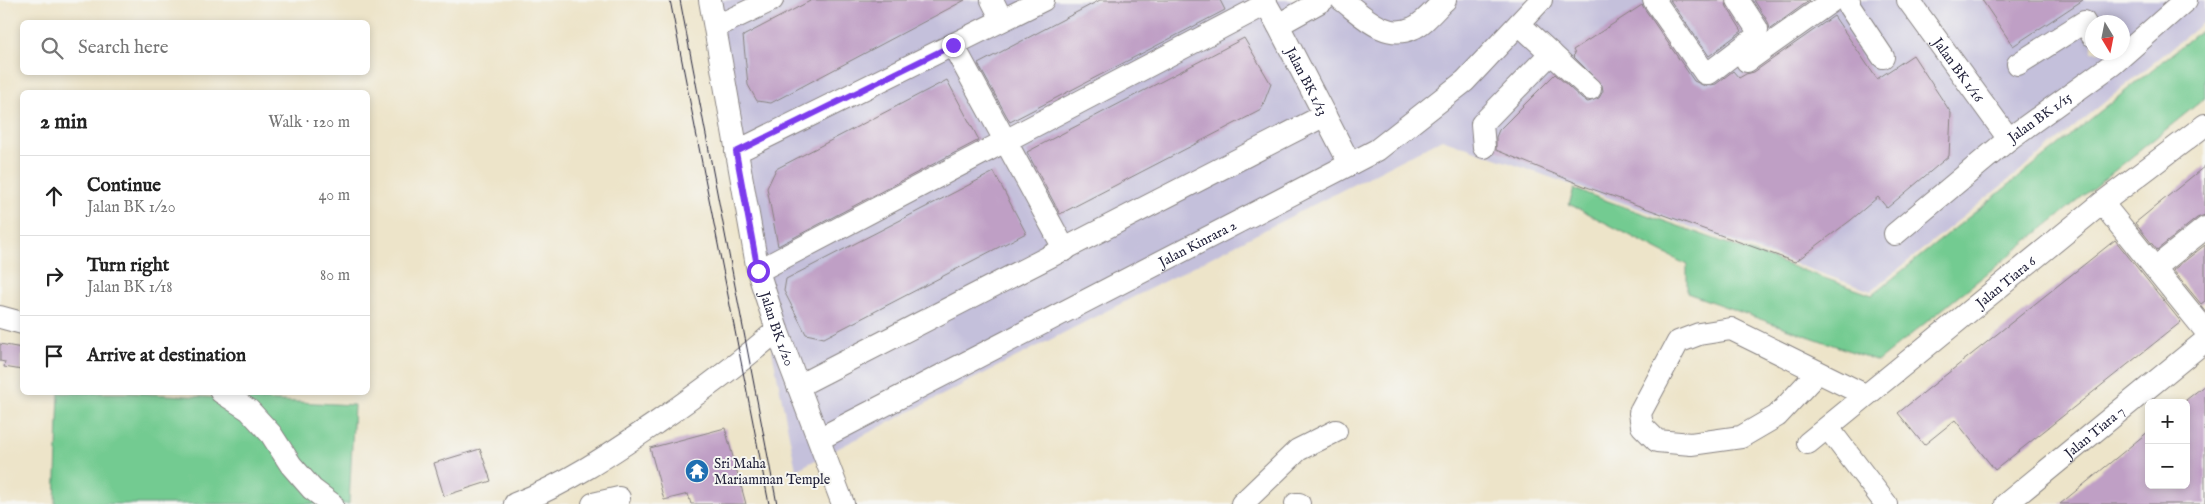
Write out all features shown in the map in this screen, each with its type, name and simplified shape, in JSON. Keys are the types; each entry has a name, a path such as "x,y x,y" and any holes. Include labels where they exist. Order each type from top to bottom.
{"street":[{"name":"Jalan BK 1/20","path":"710,0 758,271 777,330 843,504"},
{"path":"715,28 772,0"},
{"path":"992,0 1002,20"},
{"path":"736,152 1043,0"},
{"path":"1278,24 1323,0"},
{"path":"1342,0 1379,28 1397,32 1414,28 1445,0"},
{"name":"Jalan Kinrara 2","path":"819,438 1377,150 1465,80 1542,0"},
{"path":"1654,0 1702,72 1705,73 1709,73 1756,37 1757,29 1738,0"},
{"path":"1747,60 1833,0"},
{"path":"1849,0 1849,6 1883,57"},
{"name":"Jalan BK 1/16","path":"1908,0 2009,139"},
{"name":"Jalan BK 1/15","path":"2130,42 2186,0"},
{"path":"758,271 1006,142 1265,2"},
{"name":"Jalan BK 1/13","path":"1265,2 1350,164"},
{"path":"2018,64 2084,22 2085,24"},
{"path":"1519,24 1590,89"},
{"path":"953,45 1065,250"},
{"path":"1484,147 1482,124 1551,53"},
{"name":"Jalan BK 1/15","path":"1894,234 2107,60"},
{"path":"798,386 1324,115"},
{"name":"Jalan Tiara 6","path":"1808,443 2102,203 2205,125"},
{"path":"2102,203 2205,330"},
{"path":"2155,268 2205,228"},
{"path":"0,317 20,322"},
{"path":"1818,372 1777,416 1741,437 1691,444 1657,441 1642,426 1640,413 1678,342 1699,334 1731,329 1865,395"},
{"path":"534,501 592,467 631,440 702,390 755,350 777,330"},
{"name":"Jalan Tiara 7","path":"2006,504 2205,341"},
{"path":"226,395 249,410 271,434 290,466 312,488 332,504"},
{"path":"1828,428 1886,504"},
{"path":"1242,504 1298,450 1336,432"},
{"path":"593,504 619,498"}],"shaded area":[{"path":"702,0 2205,0 2205,21 1871,291 1442,139 796,470"}],"green space":[{"path":"2205,27 2205,98 1878,361 1687,293 1687,265 1569,204 1574,189 1872,295"},
{"path":"59,395 167,395 354,405 349,504 55,504"}],"building":[{"path":"812,0 965,0 771,103 757,101 748,85 743,36"},
{"path":"1100,0 1220,0 1225,10 1010,122 978,64"},
{"path":"1670,0 1725,0 1727,7 1742,31 1709,56"},
{"path":"1754,0 1810,0 1770,29 1768,22"},
{"path":"1982,0 2083,0 2013,46"},
{"path":"1642,5 1694,81 1705,86 1716,84 1733,71 1739,78 1754,72 1834,16 1877,79 1913,55 1951,113 1949,156 1887,208 1878,197 1795,262 1584,186 1496,150 1496,137 1499,130 1555,74 1582,99 1588,102 1599,98 1603,91 1602,85 1573,56 1575,54 1573,50"},
{"path":"1244,38 1271,84 1261,110 1060,214 1027,152"},
{"path":"947,80 979,140 778,246 767,188 776,169"},
{"path":"2205,166 2205,215 2197,218 2157,250 2135,223"},
{"path":"994,172 1026,233 824,338 806,334 784,291 786,279"},
{"path":"2115,240 2181,322 1995,470 1955,420 1924,445 1898,413"},
{"path":"2205,245 2205,301 2201,304 2173,270"},
{"path":"0,344 20,348 20,370 4,367 5,362 0,361"},
{"path":"2205,385 2205,504 2060,504 2145,434 2145,489 2190,489 2190,399 2187,399"},
{"name":"Sri Maha Mariamman Temple","path":"725,428 746,504 691,504 688,494 664,500 650,448"},
{"path":"480,449 491,481 444,496 434,463"}],"tram line":[{"path":"670,0 769,504"},
{"path":"680,0 777,504"}],"place":[{"name":"Sri Maha Mariamman Temple","path":"697,471"}],"route":[{"path":"758,271 736,152 953,45"}]}
